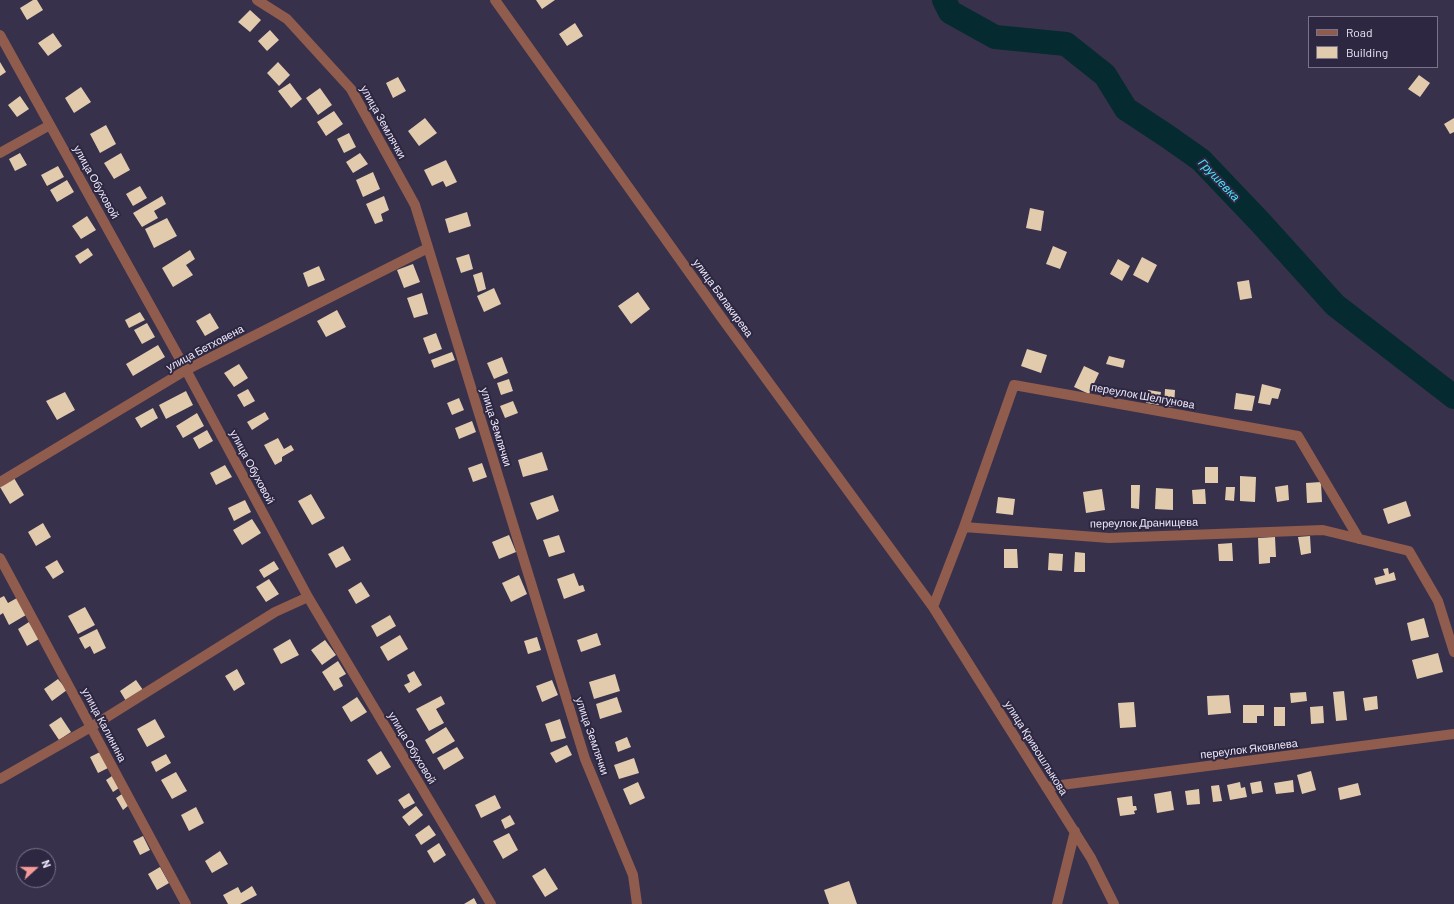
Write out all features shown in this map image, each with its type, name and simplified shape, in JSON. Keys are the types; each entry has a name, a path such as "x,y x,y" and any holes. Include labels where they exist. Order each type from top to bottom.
{"street":[{"name":"улица Землячки","path":"257,0 287,19 351,89 416,205 585,759 633,875 637,904"},
{"name":"улица Балакирева","path":"496,0 722,317 933,608"},
{"name":"улица Обуховой","path":"0,35 186,370 308,597 491,904"},
{"path":"0,153 50,125"},
{"name":"улица Бетховена","path":"0,482 186,370 428,248"},
{"name":"переулок Шелгунова","path":"964,527 1014,386 1298,436 1359,539"},
{"path":"933,608 964,527"},
{"name":"переулок Дранищева","path":"964,527 1109,538 1323,530 1409,551 1438,602 1454,652"},
{"name":"улица Калинина","path":"0,558 186,904"},
{"path":"0,779 91,727 275,612 308,597"},
{"name":"улица Кривошлыкова","path":"933,608 1075,831 1091,858 1114,904"},
{"name":"переулок Яковлева","path":"1046,787 1454,734"},
{"path":"1057,904 1075,831"}],"building":[{"path":"33,0 37,0 43,10 27,20 20,8"},
{"path":"536,0 555,0 542,9"},
{"path":"250,10 261,20 250,32 238,22"},
{"path":"575,23 583,36 567,46 559,34"},
{"path":"270,30 279,40 267,51 258,41"},
{"path":"53,33 62,46 48,56 38,43"},
{"path":"0,62 6,72 0,76"},
{"path":"278,62 290,75 279,86 267,73"},
{"path":"1419,75 1430,83 1420,97 1408,89"},
{"path":"398,77 406,91 393,98 386,83"},
{"path":"290,83 302,99 291,108 278,91"},
{"path":"81,87 91,102 74,113 65,98"},
{"path":"320,88 332,105 318,115 306,98"},
{"path":"20,96 29,109 17,117 8,105"},
{"path":"334,111 343,124 326,136 317,122"},
{"path":"425,118 437,133 419,146 408,131"},
{"path":"1454,118 1454,132 1450,134 1444,124"},
{"path":"106,125 116,144 100,153 90,134"},
{"path":"349,133 356,147 344,153 337,139"},
{"path":"20,153 27,165 15,171 9,159"},
{"path":"121,153 130,170 114,179 104,163"},
{"path":"360,153 368,164 353,173 346,162"},
{"path":"446,160 457,182 446,187 443,181 432,186 424,170"},
{"path":"58,166 64,177 47,186 41,175"},
{"path":"373,172 380,189 363,197 356,180"},
{"path":"67,180 74,192 57,202 50,190"},
{"path":"140,186 147,198 133,206 126,194"},
{"path":"162,196 166,204 154,211 158,218 142,227 133,213"},
{"path":"384,196 389,210 381,214 383,221 375,224 366,204"},
{"path":"1030,208 1044,211 1041,231 1026,228"},
{"path":"467,212 471,226 449,233 445,219"},
{"path":"87,216 96,230 81,239 72,226"},
{"path":"167,218 177,236 154,248 145,229"},
{"path":"1053,246 1067,252 1060,269 1046,264"},
{"path":"88,248 93,255 80,264 75,256"},
{"path":"190,250 195,259 186,265 193,275 173,287 162,268"},
{"path":"469,254 473,269 461,273 456,258"},
{"path":"1142,257 1157,265 1148,283 1133,275"},
{"path":"1118,259 1130,266 1122,281 1110,274"},
{"path":"413,264 420,282 404,288 397,270"},
{"path":"319,266 325,280 308,287 303,273"},
{"path":"482,272 486,289 478,292 473,275"},
{"path":"1249,280 1252,298 1240,300 1237,282"},
{"path":"494,288 501,304 484,312 477,296"},
{"path":"638,292 650,309 631,324 618,306"},
{"path":"422,293 428,314 414,318 407,298"},
{"path":"337,310 346,327 326,337 317,321"},
{"path":"140,312 145,320 129,328 125,320"},
{"path":"210,313 219,328 205,336 196,321"},
{"path":"147,323 155,337 142,344 134,330"},
{"path":"436,333 442,349 429,354 423,338"},
{"path":"158,345 165,357 133,376 126,364"},
{"path":"1027,349 1047,355 1041,373 1021,366"},
{"path":"452,352 455,360 434,368 431,360"},
{"path":"1109,356 1125,360 1123,368 1106,364"},
{"path":"502,357 508,373 494,379 487,363"},
{"path":"239,364 248,378 234,387 224,373"},
{"path":"1084,366 1099,373 1089,394 1074,387"},
{"path":"509,379 513,391 501,395 497,383"},
{"path":"1262,384 1281,389 1278,399 1272,398 1270,405 1258,403"},
{"path":"248,389 255,401 244,407 237,395"},
{"path":"1165,389 1175,390 1174,407 1164,406"},
{"path":"1148,390 1161,392 1159,405 1146,403"},
{"path":"186,391 193,405 166,419 159,405"},
{"path":"65,392 75,410 57,420 46,401"},
{"path":"1236,393 1255,396 1252,411 1234,409"},
{"path":"459,398 464,410 452,415 447,403"},
{"path":"513,401 518,413 505,418 500,406"},
{"path":"153,408 158,418 141,428 135,418"},
{"path":"265,412 269,419 252,430 247,422"},
{"path":"197,413 204,426 183,438 176,426"},
{"path":"472,421 476,432 459,439 455,428"},
{"path":"207,430 213,441 199,449 193,438"},
{"path":"278,438 284,449 291,445 294,450 282,457 282,461 275,465 264,445"},
{"path":"542,452 548,470 523,477 518,460"},
{"path":"482,463 487,477 473,482 468,468"},
{"path":"225,465 232,477 216,485 210,473"},
{"path":"1205,467 1218,467 1218,483 1205,483"},
{"path":"1240,476 1256,477 1255,502 1240,501"},
{"path":"14,478 24,495 10,504 0,487"},
{"path":"1321,482 1322,502 1307,503 1306,483"},
{"path":"1131,485 1140,485 1139,509 1131,508"},
{"path":"1288,485 1289,500 1277,502 1275,487"},
{"path":"1226,487 1235,487 1234,501 1225,500"},
{"path":"1156,488 1173,489 1173,510 1155,509"},
{"path":"1102,489 1105,510 1086,513 1083,492"},
{"path":"1205,489 1206,504 1193,504 1192,490"},
{"path":"311,494 325,518 312,525 298,501"},
{"path":"553,495 559,511 537,520 530,503"},
{"path":"998,497 1015,499 1013,515 996,513"},
{"path":"245,500 251,512 234,521 228,508"},
{"path":"1406,501 1411,516 1388,524 1383,509"},
{"path":"252,519 261,533 242,545 233,530"},
{"path":"43,523 51,537 36,546 28,532"},
{"path":"509,535 516,552 499,559 492,542"},
{"path":"559,535 565,552 549,557 543,540"},
{"path":"1310,536 1311,553 1301,555 1298,537"},
{"path":"1275,537 1276,557 1270,557 1270,563 1259,564 1258,538"},
{"path":"1232,543 1233,561 1219,561 1218,544"},
{"path":"343,546 351,560 336,568 328,554"},
{"path":"1004,549 1017,549 1018,568 1004,568"},
{"path":"1075,552 1085,553 1085,572 1074,572"},
{"path":"1049,553 1063,554 1062,571 1048,570"},
{"path":"57,560 64,572 53,579 45,567"},
{"path":"274,561 279,569 264,578 259,570"},
{"path":"1388,568 1389,574 1394,572 1396,580 1376,585 1374,578 1385,575 1383,569"},
{"path":"574,573 579,586 583,585 585,591 564,599 557,579"},
{"path":"519,575 527,594 511,602 502,583"},
{"path":"269,579 279,594 266,602 256,587"},
{"path":"361,582 370,596 356,604 348,590"},
{"path":"4,596 8,603 17,598 26,615 9,625 3,613 0,615 0,598"},
{"path":"85,607 95,625 78,634 68,616"},
{"path":"390,615 396,626 377,637 371,626"},
{"path":"1424,618 1429,637 1411,641 1407,623"},
{"path":"29,622 39,639 27,646 18,629"},
{"path":"97,629 106,648 94,654 90,646 85,649 79,638"},
{"path":"597,633 601,645 581,652 577,640"},
{"path":"400,635 408,649 388,661 380,647"},
{"path":"537,637 541,650 528,654 524,641"},
{"path":"290,639 299,655 281,664 273,649"},
{"path":"325,640 336,655 322,665 311,650"},
{"path":"1438,653 1443,672 1417,679 1412,660"},
{"path":"338,661 346,674 339,678 343,686 334,691 322,672"},
{"path":"237,669 245,684 234,691 225,676"},
{"path":"414,671 422,685 409,693 404,685 410,682 407,675"},
{"path":"615,674 620,691 594,699 589,682"},
{"path":"58,679 67,690 52,701 44,689"},
{"path":"136,680 143,690 126,701 120,691"},
{"path":"552,680 558,695 542,702 536,686"},
{"path":"1344,691 1347,720 1336,721 1333,692"},
{"path":"1306,692 1307,701 1291,703 1290,693"},
{"path":"1229,695 1231,713 1208,715 1207,696"},
{"path":"441,696 445,704 436,709 444,723 429,731 416,709"},
{"path":"1377,696 1378,709 1365,711 1363,698"},
{"path":"357,697 367,712 351,722 342,707"},
{"path":"617,697 622,712 600,719 596,704"},
{"path":"1134,702 1136,727 1120,728 1118,703"},
{"path":"1243,705 1264,705 1264,716 1257,716 1257,723 1243,723"},
{"path":"1323,706 1324,723 1311,724 1310,707"},
{"path":"1274,707 1285,707 1285,726 1274,726"},
{"path":"61,717 71,732 59,740 49,725"},
{"path":"155,719 165,737 147,747 137,729"},
{"path":"560,719 566,738 551,742 545,724"},
{"path":"446,727 455,741 433,754 425,740"},
{"path":"627,737 631,747 618,752 615,742"},
{"path":"567,745 572,755 556,763 550,753"},
{"path":"457,747 464,758 444,770 437,758"},
{"path":"381,751 391,767 377,775 367,760"},
{"path":"100,752 108,768 98,773 90,757"},
{"path":"166,754 171,763 156,772 151,762"},
{"path":"634,758 639,773 619,779 614,765"},
{"path":"1311,771 1316,790 1302,794 1297,775"},
{"path":"176,772 187,791 172,799 161,780"},
{"path":"112,776 119,788 113,792 106,780"},
{"path":"1293,780 1294,792 1276,794 1274,783"},
{"path":"1261,781 1263,792 1252,794 1250,783"},
{"path":"638,782 645,798 630,805 623,789"},
{"path":"1240,782 1241,788 1245,787 1247,797 1230,800 1227,785"},
{"path":"1358,783 1361,795 1340,800 1338,788"},
{"path":"1219,785 1222,801 1213,802 1211,786"},
{"path":"1199,789 1200,804 1187,805 1185,791"},
{"path":"1171,791 1174,810 1157,813 1154,794"},
{"path":"409,793 415,803 404,809 398,800"},
{"path":"122,794 129,805 123,810 116,798"},
{"path":"495,795 501,808 481,818 475,805"},
{"path":"1132,796 1133,806 1136,806 1137,810 1134,811 1135,814 1120,816 1117,798"},
{"path":"416,806 423,815 409,826 402,817"},
{"path":"196,807 204,823 189,831 181,815"},
{"path":"510,815 515,824 505,829 501,820"},
{"path":"429,825 436,835 421,845 415,835"},
{"path":"509,833 518,850 503,859 493,841"},
{"path":"143,836 150,850 140,855 133,841"},
{"path":"439,843 446,855 434,863 427,851"},
{"path":"220,851 228,864 212,873 205,861"},
{"path":"160,867 169,883 157,890 148,874"},
{"path":"545,868 558,889 545,897 532,876"},
{"path":"849,881 857,904 829,904 824,890"},
{"path":"252,886 257,895 240,904 228,904 223,895 238,887 241,893"},
{"path":"474,898 477,904 464,904"}],"waterway":[{"name":"Грушевка","path":"944,0 950,12 995,37 1066,44 1105,75 1126,109 1201,160 1261,223 1335,305 1454,397"}]}
